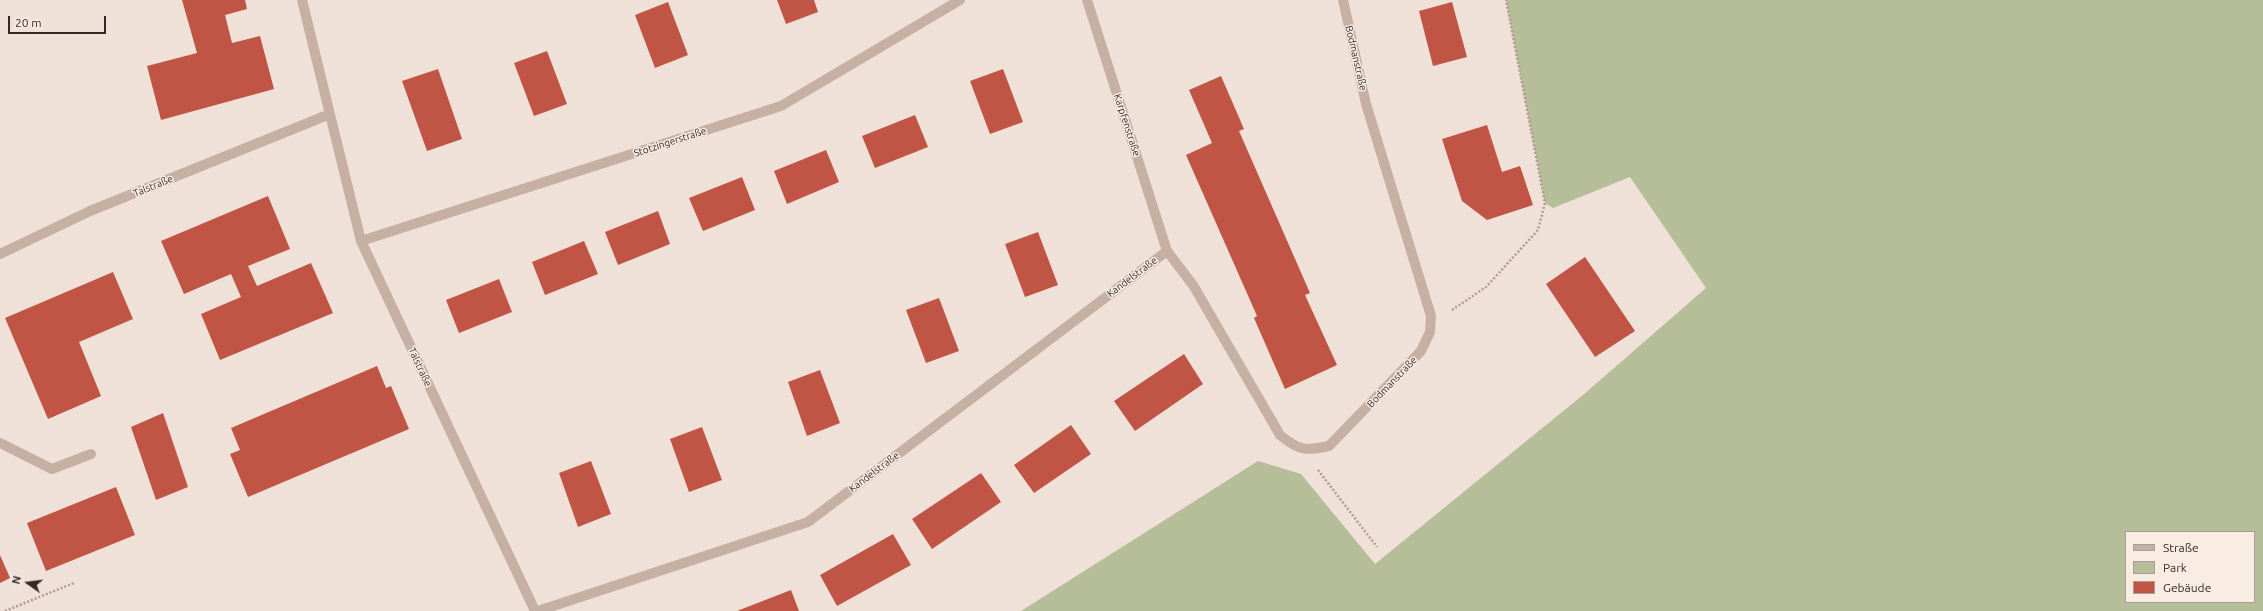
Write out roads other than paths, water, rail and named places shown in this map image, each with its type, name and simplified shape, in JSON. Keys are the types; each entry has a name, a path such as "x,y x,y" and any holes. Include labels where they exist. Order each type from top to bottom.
{"street":[{"name":"Talstraße","path":"302,0 361,241 535,611"},
{"name":"Stotzingerstraße","path":"361,241 781,106 960,0"},
{"name":"Karpfenstraße","path":"1087,0 1166,251"},
{"name":"Bodmanstraße","path":"1166,251 1193,285 1280,435 1294,447 1313,449 1329,446 1422,351 1430,332 1431,316 1366,104 1343,0"},
{"name":"Talstraße","path":"0,254 90,211 330,114"},
{"name":"Kandelstraße","path":"538,611 808,522 1166,251"},
{"path":"0,443 52,469 91,454"}]}
